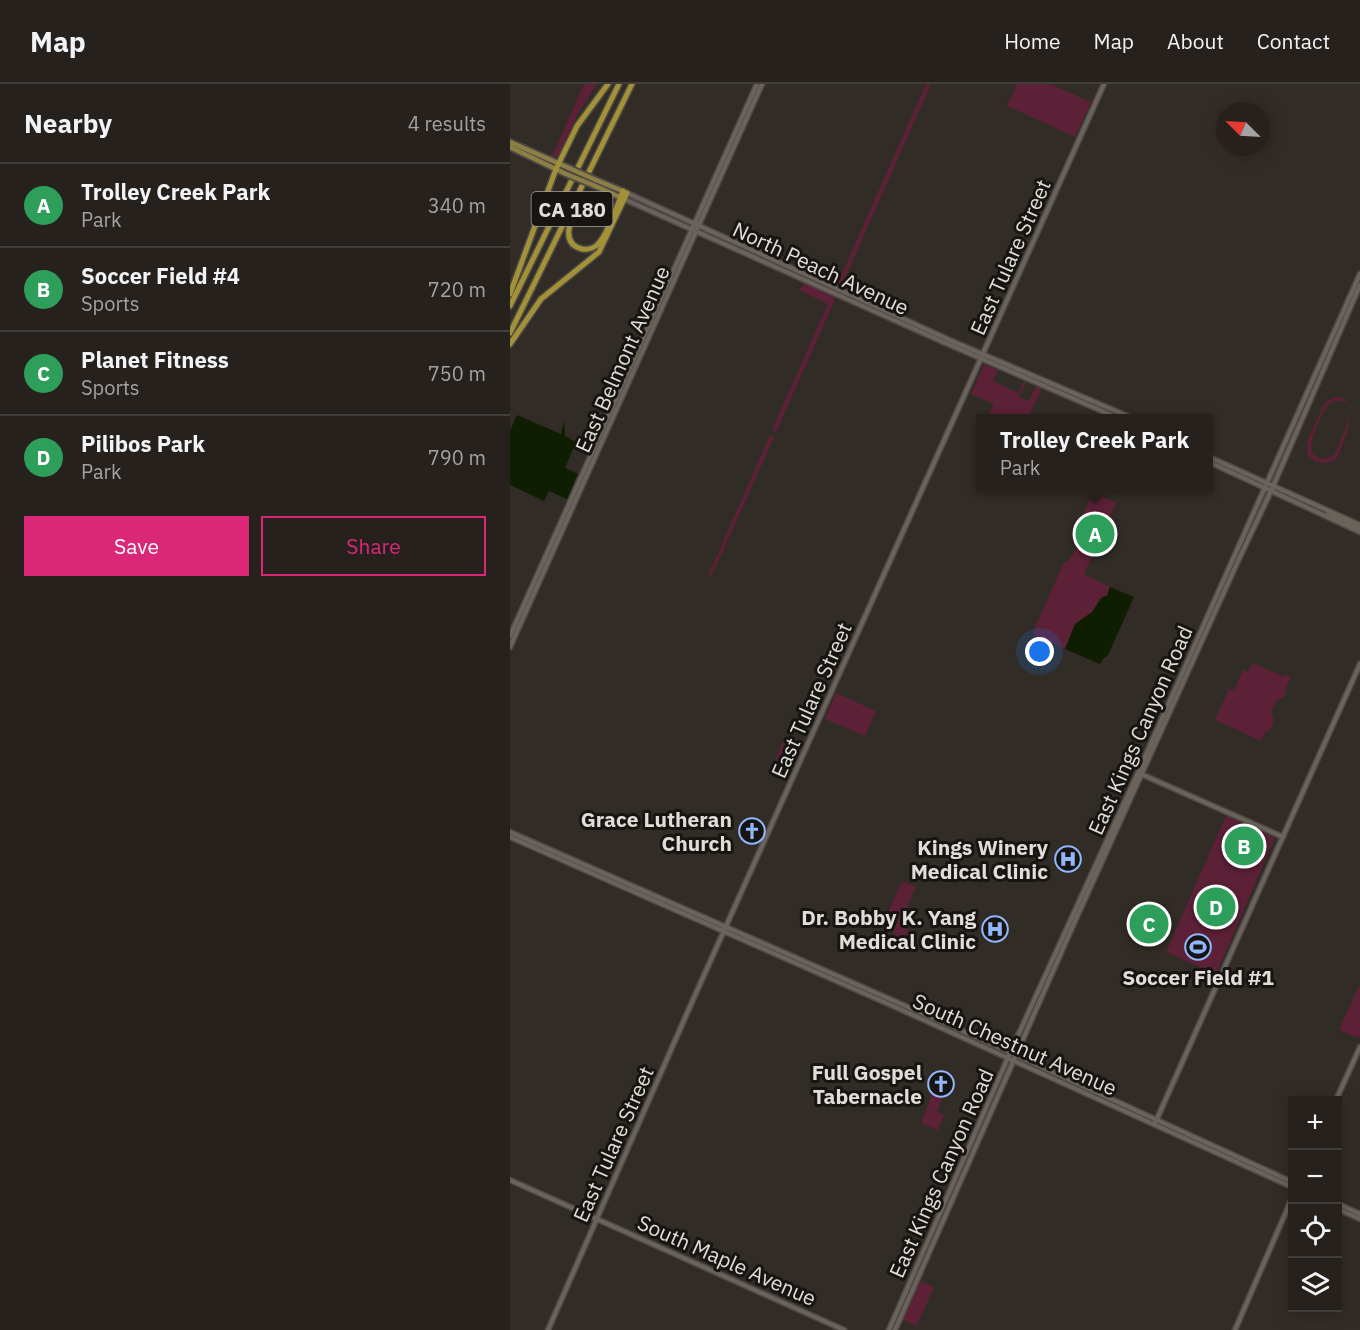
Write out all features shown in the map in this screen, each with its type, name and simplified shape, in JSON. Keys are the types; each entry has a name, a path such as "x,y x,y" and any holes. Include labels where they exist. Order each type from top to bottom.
{"highway":[{"path":"510,294 557,166 577,126 608,84"},
{"name":"CA 180","path":"510,306 619,84"},
{"name":"CA 180","path":"510,333 632,84"},
{"path":"623,102 569,225 568,235 572,243 585,249 598,245 624,195"},
{"path":"510,344 541,299 599,252 624,195"}],"main road":[{"name":"East Belmont Avenue","path":"697,224 757,84"},
{"name":"East Belmont Avenue","path":"510,636 762,84"},
{"name":"East Tulare Street","path":"548,1330 1104,84"},
{"name":"North Peach Avenue","path":"512,145 557,166 569,168 624,195 697,224 1109,414"},
{"name":"North Peach Avenue","path":"512,145 529,150 557,166 566,174 594,182"},
{"name":"North Peach Avenue","path":"624,195 854,302 983,357"},
{"name":"East Belmont Avenue","path":"510,647 694,229"},
{"path":"741,250 763,258 768,257"},
{"name":"East Kings Canyon Road","path":"1140,773 1360,274"},
{"path":"802,278 822,282"},
{"name":"East Kings Canyon Road","path":"889,1330 1011,1055 1271,491 1360,285"},
{"path":"854,302 858,301 873,308 877,307"},
{"path":"983,357 1122,414"},
{"path":"1213,460 1354,522 1360,528"},
{"path":"1213,461 1320,514 1351,527 1360,528"},
{"path":"1320,514 1349,523 1354,522"},
{"path":"1155,1122 1360,664"},
{"path":"1140,773 1283,837"},
{"path":"510,832 691,912 725,930"},
{"path":"510,837 670,909 725,930"},
{"path":"670,909 688,914 691,912"},
{"name":"South Chestnut Avenue","path":"725,930 1070,1080 1179,1136 1288,1185"},
{"path":"1338,1096 1360,1047"},
{"name":"South Chestnut Avenue","path":"1011,1055 1013,1060 1048,1076 1288,1180"},
{"name":"East Kings Canyon Road","path":"895,1330 1013,1060"},
{"path":"1048,1076 1070,1080"},
{"path":"1179,1136 1197,1142 1201,1141"},
{"name":"South Maple Avenue","path":"510,1179 844,1330"},
{"path":"1235,1330 1290,1204"},
{"path":"1342,1206 1360,1214"},
{"path":"1342,1211 1360,1219"}],"shaded area":[{"path":"584,84 597,84 578,113 558,156 552,156"},
{"path":"926,84 931,84 841,287 837,285"},
{"path":"1017,84 1050,84 1091,102 1075,137 1007,106"},
{"path":"805,283 836,297 776,432 772,430 828,304 799,290"},
{"path":"985,365 998,370 993,381 1018,393 1024,381 1026,382 1019,397 1029,401 1036,386 1042,388 1030,414 989,414 994,404 971,394"},
{"path":"1340,397 1348,405 1341,401 1333,401 1329,404 1314,433 1312,453 1320,459 1331,456 1337,449 1349,411 1350,416 1343,444 1336,460 1318,462 1308,455 1307,442 1324,404 1332,398"},
{"path":"517,415 561,434 564,421 565,436 576,442 565,468 578,474 567,499 549,491 544,501 510,485 510,431"},
{"path":"770,435 774,437 712,575 708,576"},
{"path":"1093,492 1116,503 1084,574 1110,587 1106,596 1100,599 1092,612 1075,624 1065,649 1034,635 1033,632 1064,562 1067,563 1080,543 1079,537 1073,538 1076,530 1082,536 1088,533 1086,527 1078,526"},
{"path":"1110,587 1134,597 1108,655 1100,664 1065,649 1075,624 1092,612 1102,597 1107,596"},
{"path":"1252,663 1282,676 1281,680 1284,674 1291,677 1284,697 1276,701 1271,713 1274,720 1269,732 1266,731 1261,741 1215,720 1229,689 1234,691 1243,670 1248,672"},
{"path":"836,693 876,711 865,736 825,719"},
{"path":"783,742 801,750 793,768 775,760"},
{"path":"1226,816 1273,837 1274,840 1216,974 1166,952"},
{"path":"902,881 916,887 898,923 912,932 911,935 897,937 893,932 895,921 886,917"},
{"path":"1360,984 1360,1035 1358,1038 1339,1030"},
{"path":"935,1087 945,1092 937,1112 944,1115 938,1130 921,1123"},
{"path":"920,1281 934,1287 917,1326 903,1320"}],"place":[{"name":"Trolley Creek Park","path":"1095,534"},
{"name":"Grace Lutheran Church","path":"752,831"},
{"name":"Soccer Field #4","path":"1244,846"},
{"name":"Kings Winery Medical Clinic","path":"1068,859"},
{"name":"Pilibos Park","path":"1216,907"},
{"name":"Planet Fitness","path":"1149,924"},
{"name":"Dr. Bobby K. Yang Medical Clinic","path":"995,929"},
{"name":"Soccer Field #1","path":"1198,947"},
{"name":"Full Gospel Tabernacle","path":"941,1084"}]}
